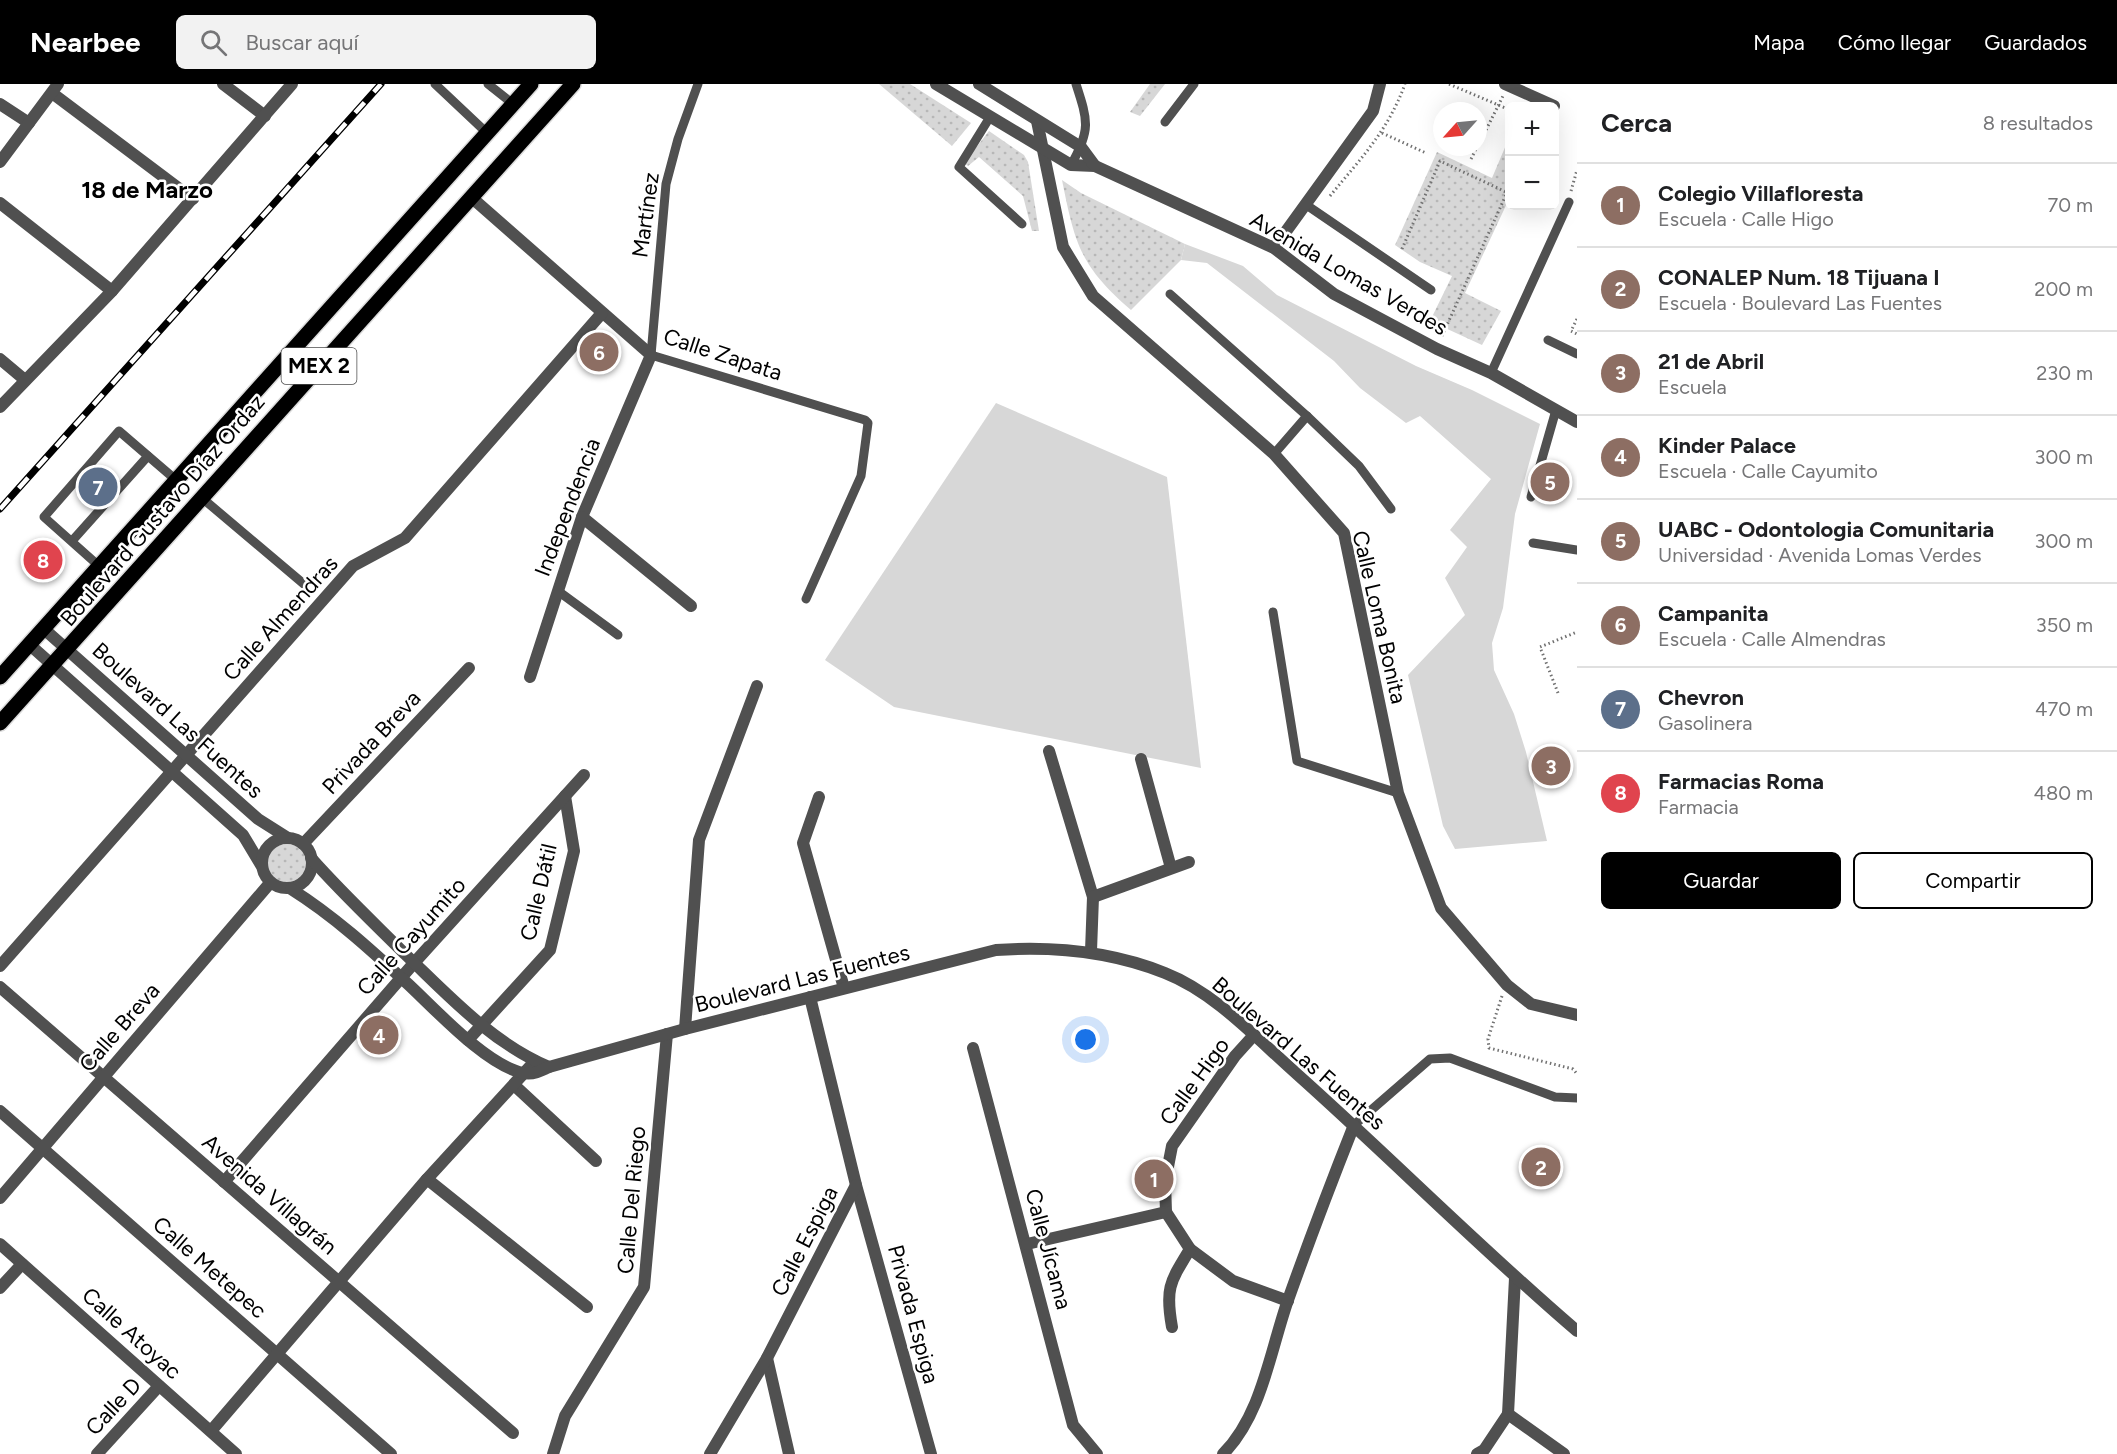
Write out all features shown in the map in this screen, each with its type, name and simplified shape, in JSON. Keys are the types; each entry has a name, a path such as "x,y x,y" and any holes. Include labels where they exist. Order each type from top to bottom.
{"main road":[{"name":"Boulevard Gustavo Díaz Ordaz","path":"0,677 531,84"},
{"name":"Boulevard Gustavo Díaz Ordaz","path":"0,723 53,667 573,84"}],"street":[{"path":"223,84 265,116"},
{"path":"0,407 112,291 292,84"},
{"name":"Avenida Lomas Verdes","path":"936,84 1071,165 1095,166 1274,248 1334,294 1437,349 1491,373 1577,422"},
{"path":"1274,248 1373,111 1380,84"},
{"path":"1506,85 1545,102"},
{"name":"Avenida Lomas Verdes","path":"986,86 1037,121 1081,147 1095,166"},
{"path":"0,162 55,88 193,199"},
{"path":"0,104 29,123"},
{"name":"Calle Loma Bonita","path":"1037,121 1063,247 1093,296 1274,454 1344,533 1398,793 1441,908 1507,985 1531,1004 1577,1015"},
{"name":"Calle Zapata","path":"471,196 651,355"},
{"path":"0,203 112,291"},
{"name":"Calle Almendras","path":"0,966 353,566 405,538 602,313"},
{"name":"Independencia","path":"530,676 582,517 651,355"},
{"path":"0,359 26,380"},
{"path":"582,517 691,606"},
{"name":"Boulevard Las Fuentes","path":"44,628 185,757 258,819 288,838"},
{"name":"Boulevard Las Fuentes","path":"30,645 243,835 261,865"},
{"name":"Privada Breva","path":"303,844 469,668"},
{"path":"685,1029 699,840 757,686"},
{"path":"1049,752 1093,897 1091,951"},
{"path":"1141,759 1171,868"},
{"name":"Calle Cayumito","path":"224,1182 414,963 584,775"},
{"name":"Calle Dátil","path":"468,1040 550,950 574,851 565,796"},
{"path":"819,797 803,843 844,988"},
{"path":"524,1073 509,1067 468,1040 324,909 291,889 270,883 261,865 262,856 272,842 288,838 303,844 336,886 480,1025 535,1061 549,1067"},
{"path":"291,889 305,881 310,874 312,858"},
{"path":"1093,897 1189,862"},
{"name":"Calle Breva","path":"0,1198 270,883"},
{"name":"Boulevard Las Fuentes","path":"524,1073 538,1073 549,1067 685,1029 996,950 1043,947 1091,951 1166,974 1212,1000 1354,1125 1515,1278 1577,1331"},
{"name":"Avenida Villagrán","path":"0,987 513,1433"},
{"name":"Calle Espiga","path":"710,1454 767,1358 856,1185 810,997"},
{"name":"Calle Del Riego","path":"553,1454 565,1416 644,1287 667,1034"},
{"name":"Calle Higo","path":"1166,1212 1165,1182 1172,1146 1235,1056 1254,1035"},
{"name":"Calle Jícama","path":"973,1048 1027,1244 1073,1425 1097,1454"},
{"path":"211,1431 427,1179 535,1061"},
{"path":"514,1085 596,1161"},
{"name":"Calle Metepec","path":"0,1111 391,1454"},
{"path":"1223,1454 1237,1440 1249,1418 1288,1301 1354,1125"},
{"path":"427,1179 587,1307"},
{"name":"Privada Espiga","path":"856,1185 931,1454"},
{"path":"1027,1244 1166,1212 1190,1249 1233,1281 1288,1301"},
{"name":"Calle Atoyac","path":"0,1244 236,1454"},
{"path":"1172,1327 1167,1298 1172,1278 1190,1249"},
{"path":"0,1288 22,1264"},
{"path":"1477,1454 1484,1450 1508,1414 1515,1278"},
{"path":"767,1358 789,1454"},
{"name":"Calle D","path":"97,1454 159,1386"},
{"path":"1508,1414 1564,1454"}],"lane":[{"path":"435,84 487,133"},
{"path":"488,84 513,104"},
{"name":"Martínez","path":"651,355 666,184 678,140 698,84"},
{"path":"1071,165 1081,147 1088,124 1076,84"},
{"path":"1165,122 1194,84"},
{"path":"990,117 959,167 1022,224"},
{"path":"1491,373 1569,202"},
{"path":"1305,204 1431,290"},
{"path":"1170,294 1307,416 1359,466 1391,509"},
{"path":"1548,340 1577,354"},
{"name":"Calle Zapata","path":"651,355 865,420 869,426 861,476 807,599"},
{"path":"1531,498 1556,410"},
{"path":"1274,454 1307,416"},
{"path":"99,566 44,517 112,439 120,431 176,480"},
{"path":"72,541 148,456"},
{"path":"202,498 305,585"},
{"path":"1533,543 1577,550"},
{"path":"558,591 618,635"},
{"path":"1273,612 1297,761 1398,793"},
{"path":"1354,1125 1430,1059 1450,1058 1555,1097 1577,1098"}],"path":[{"path":"1318,212 1382,133 1394,113 1405,84"},
{"path":"1449,84 1505,108"},
{"path":"1487,128 1506,85"},
{"path":"1382,133 1426,153"},
{"path":"1402,249 1440,161 1505,192"},
{"path":"1569,202 1577,170"},
{"path":"1437,349 1450,314 1505,194"},
{"path":"1577,319 1571,331 1577,334"},
{"path":"1558,693 1540,647 1577,632"},
{"path":"1507,985 1496,1006 1488,1039 1489,1048 1573,1069 1577,1074"}],"shaded area":[{"path":"879,84 910,84 971,123 952,146"},
{"path":"1150,84 1165,84 1140,116 1130,112"},
{"path":"989,131 1024,155 1028,162 1039,231 1032,231 1023,196 979,157 968,166 964,163"},
{"path":"1505,147 1505,208 1465,293 1501,311 1482,345 1430,321 1452,276 1420,262 1395,245 1435,156 1445,156 1492,178"},
{"path":"1062,180 1081,193 1185,244 1181,260 1131,310 1101,280 1082,252 1071,221"},
{"path":"1185,244 1243,266 1277,295 1416,366 1472,390 1540,424 1515,514 1503,608 1492,643 1494,670 1514,714 1526,752 1547,841 1455,849 1443,826 1408,675 1465,615 1445,578 1467,547 1450,530 1491,479 1420,416 1406,423 1360,388 1334,361 1207,263 1181,260"},
{"path":"996,403 1167,477 1201,768 894,707 825,660"},
{"path":"287,844 301,850 307,864 301,878 287,884 273,878 267,864 273,850"}],"railway":[{"path":"0,509 381,84"}],"place":[{"name":"Campanita","path":"599,352"},
{"name":"UABC - Odontologia Comunitaria","path":"1550,482"},
{"name":"Chevron","path":"98,487"},
{"name":"Farmacias Roma","path":"43,560"},
{"name":"21 de Abril","path":"1551,766"},
{"name":"Kinder Palace","path":"379,1035"},
{"name":"CONALEP Num. 18 Tijuana I","path":"1541,1167"},
{"name":"Colegio Villafloresta","path":"1154,1179"}],"district":[{"name":"18 de Marzo","path":"147,190"}]}
